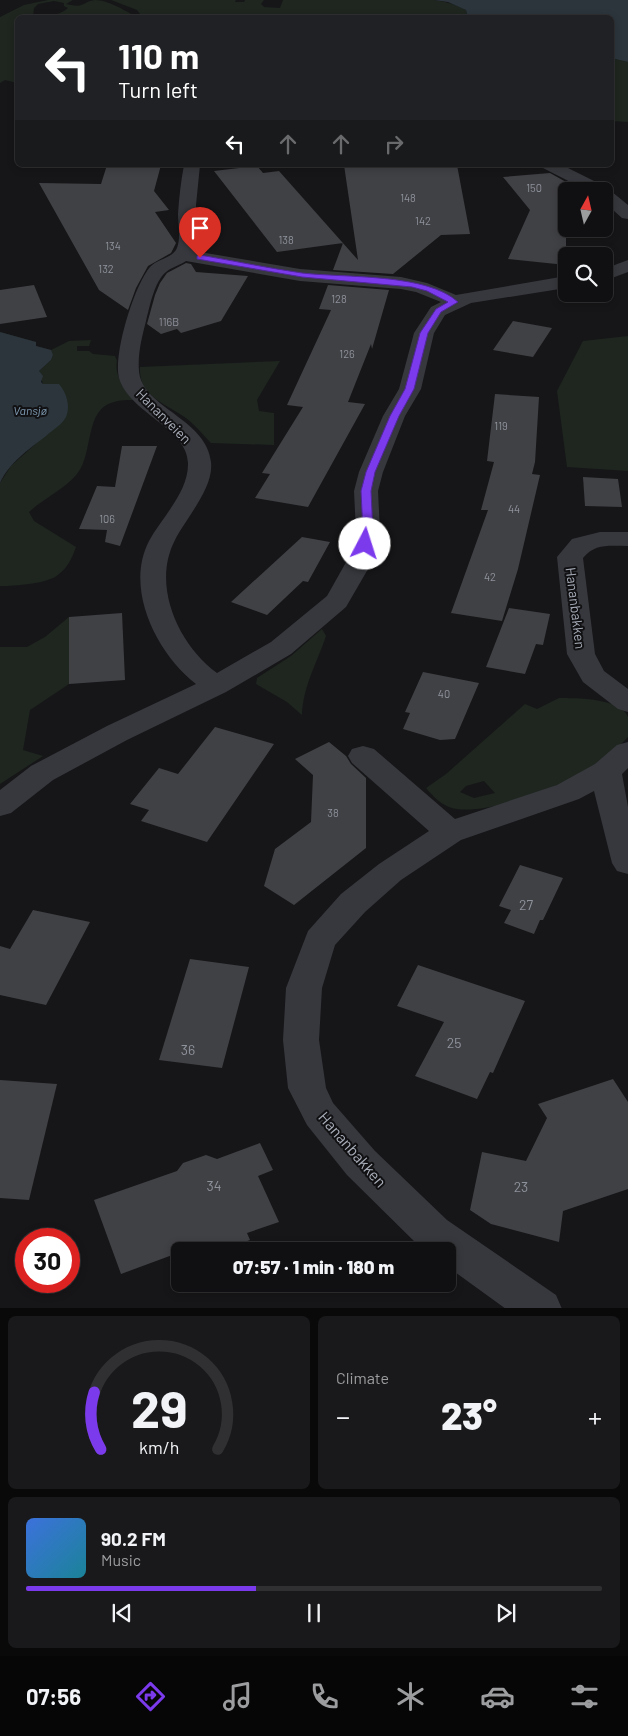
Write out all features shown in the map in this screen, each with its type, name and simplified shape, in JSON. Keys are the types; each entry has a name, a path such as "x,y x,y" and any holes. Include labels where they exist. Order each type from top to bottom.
{"street":[{"path":"192,167 187,200 186,248 183,255 302,275 412,285 430,289 454,302"},
{"path":"553,167 582,182"},
{"path":"613,202 628,214"},
{"name":"Hananveien","path":"183,255 159,268 150,282 136,321 129,364 130,378 136,390 188,438 196,449 200,464 193,487 160,544 155,562 153,582 158,604 174,644 187,662 216,686"},
{"path":"613,272 628,266"},
{"path":"0,806 42,773 117,733 216,686 281,648 337,601 362,557 368,532 366,491 371,472 394,416 410,389 424,333 438,311 454,302 494,293 558,283"},
{"name":"Hananbakken","path":"628,539 600,539 581,544 570,557 582,654 593,676 628,703"},
{"path":"362,756 450,832"},
{"name":"Hananbakken","path":"541,1308 434,1233 361,1163 320,1114 307,1088 301,1040 304,988 320,940 353,903 382,878 450,832 568,792 617,762"},
{"name":"Hananbakken","path":"617,762 613,810 628,862"}],"shaded area":[{"path":"48,0 73,0 66,4 77,6 100,0 117,6 132,15 52,15 68,8 64,6 64,3 54,1 38,4 34,8 33,15 15,15 15,82 5,80 0,83 0,17 24,5"},
{"path":"111,0 236,0 235,2 244,2 245,0 264,0 261,4 264,7 280,8 283,0 434,0 462,8 466,10 467,15 141,15 137,10"},
{"path":"614,59 628,62 628,122 614,121"},
{"path":"0,332 36,342 36,346 51,350 69,341 91,340 89,346 77,346 77,351 89,351 93,354 115,356 118,377 133,400 121,400 104,406 94,422 86,455 77,474 67,484 29,512 34,521 76,547 71,559 59,574 48,580 14,586 0,586 0,483 11,466 41,439 43,384 39,371 51,360 53,355 43,353"},
{"path":"628,336 628,471 567,467 557,391 583,341"},
{"path":"280,361 257,400 259,411 274,413 274,445 211,443 187,419 154,397 143,385 140,377 140,367"},
{"path":"69,617 69,684 30,710 23,750 43,756 0,784 0,647 27,647 45,637"},
{"path":"322,629 326,636 308,684 302,715 287,702 256,684 257,678 291,656"},
{"path":"559,698 597,700 608,703 617,706 628,717 628,737 604,759 576,776 549,789 495,806 477,809 449,807 439,801 426,788 446,774 525,704 537,709","holes":["484,781 495,793 474,798 460,792 466,786"]}],"water":[{"path":"434,0 628,0 628,62 614,59 614,15 467,15 466,10 448,2"},
{"name":"Vansjø","path":"0,332 36,342 36,346 51,350 53,355 51,360 39,371 43,376 41,382 43,384 59,384 66,395 68,408 66,417 62,422 20,457 0,483"}],"building":[{"path":"106,167 160,167 154,191 169,210 155,212 176,243 171,253 148,266 136,288 128,310 99,290 39,183 101,184"},
{"path":"258,167 263,173 279,171 343,243 277,252 214,171"},
{"path":"344,167 457,167 470,234 441,235 393,274 333,270 343,243 358,260"},
{"path":"550,173 566,182 558,182 558,238 566,238 566,247 558,247 558,264 508,259 530,210 503,177"},
{"path":"186,263 191,264 196,272 248,276 221,321 181,333 177,329 161,334 147,324 155,295 167,273"},
{"path":"34,285 47,317 0,324 0,290"},
{"path":"328,285 389,290 372,349 371,344 348,402 365,404 308,507 255,498 270,474 262,473 303,407 287,405 331,310 319,309"},
{"path":"513,321 552,328 533,357 493,350"},
{"path":"495,394 539,397 535,462 532,474 540,475 518,569 502,621 451,613 488,510 481,510 494,462 487,461"},
{"path":"122,446 157,446 120,546 105,542 107,530 79,529 97,486 115,487"},
{"path":"583,477 618,479 622,507 585,506"},
{"path":"302,537 330,542 308,582 303,581 267,615 231,602"},
{"path":"509,608 550,614 543,645 536,644 525,674 486,667"},
{"path":"122,613 125,680 69,684 69,617"},
{"path":"423,672 479,683 455,739 440,740 403,729 410,713 405,712"},
{"path":"215,727 274,744 207,842 141,821 149,810 130,804 159,768 178,774"},
{"path":"329,742 346,756 351,764 366,778 366,848 294,905 264,886 275,849 311,822 313,775 295,759"},
{"path":"520,865 563,878 543,920 540,920 534,934 504,923 511,910 499,906"},
{"path":"33,910 90,922 46,1005 0,995 0,946 10,949"},
{"path":"190,959 249,967 222,1068 159,1060"},
{"path":"418,965 525,1001 493,1073 490,1072 477,1099 415,1076 444,1022 397,1006"},
{"path":"613,1079 628,1102 628,1189 563,1211 559,1242 491,1224 470,1210 482,1152 526,1161 547,1118 538,1104"},
{"path":"0,1080 57,1084 29,1200 0,1198"},
{"path":"260,1143 273,1170 258,1176 279,1222 247,1233 250,1240 244,1242 171,1242 171,1255 121,1274 94,1200 177,1171 183,1163 206,1155 217,1159"}],"route":[{"path":"200,258 302,275 412,285 430,289 454,302 438,311 424,333 410,389 394,416 371,472 366,491 368,532 365,544"}]}
